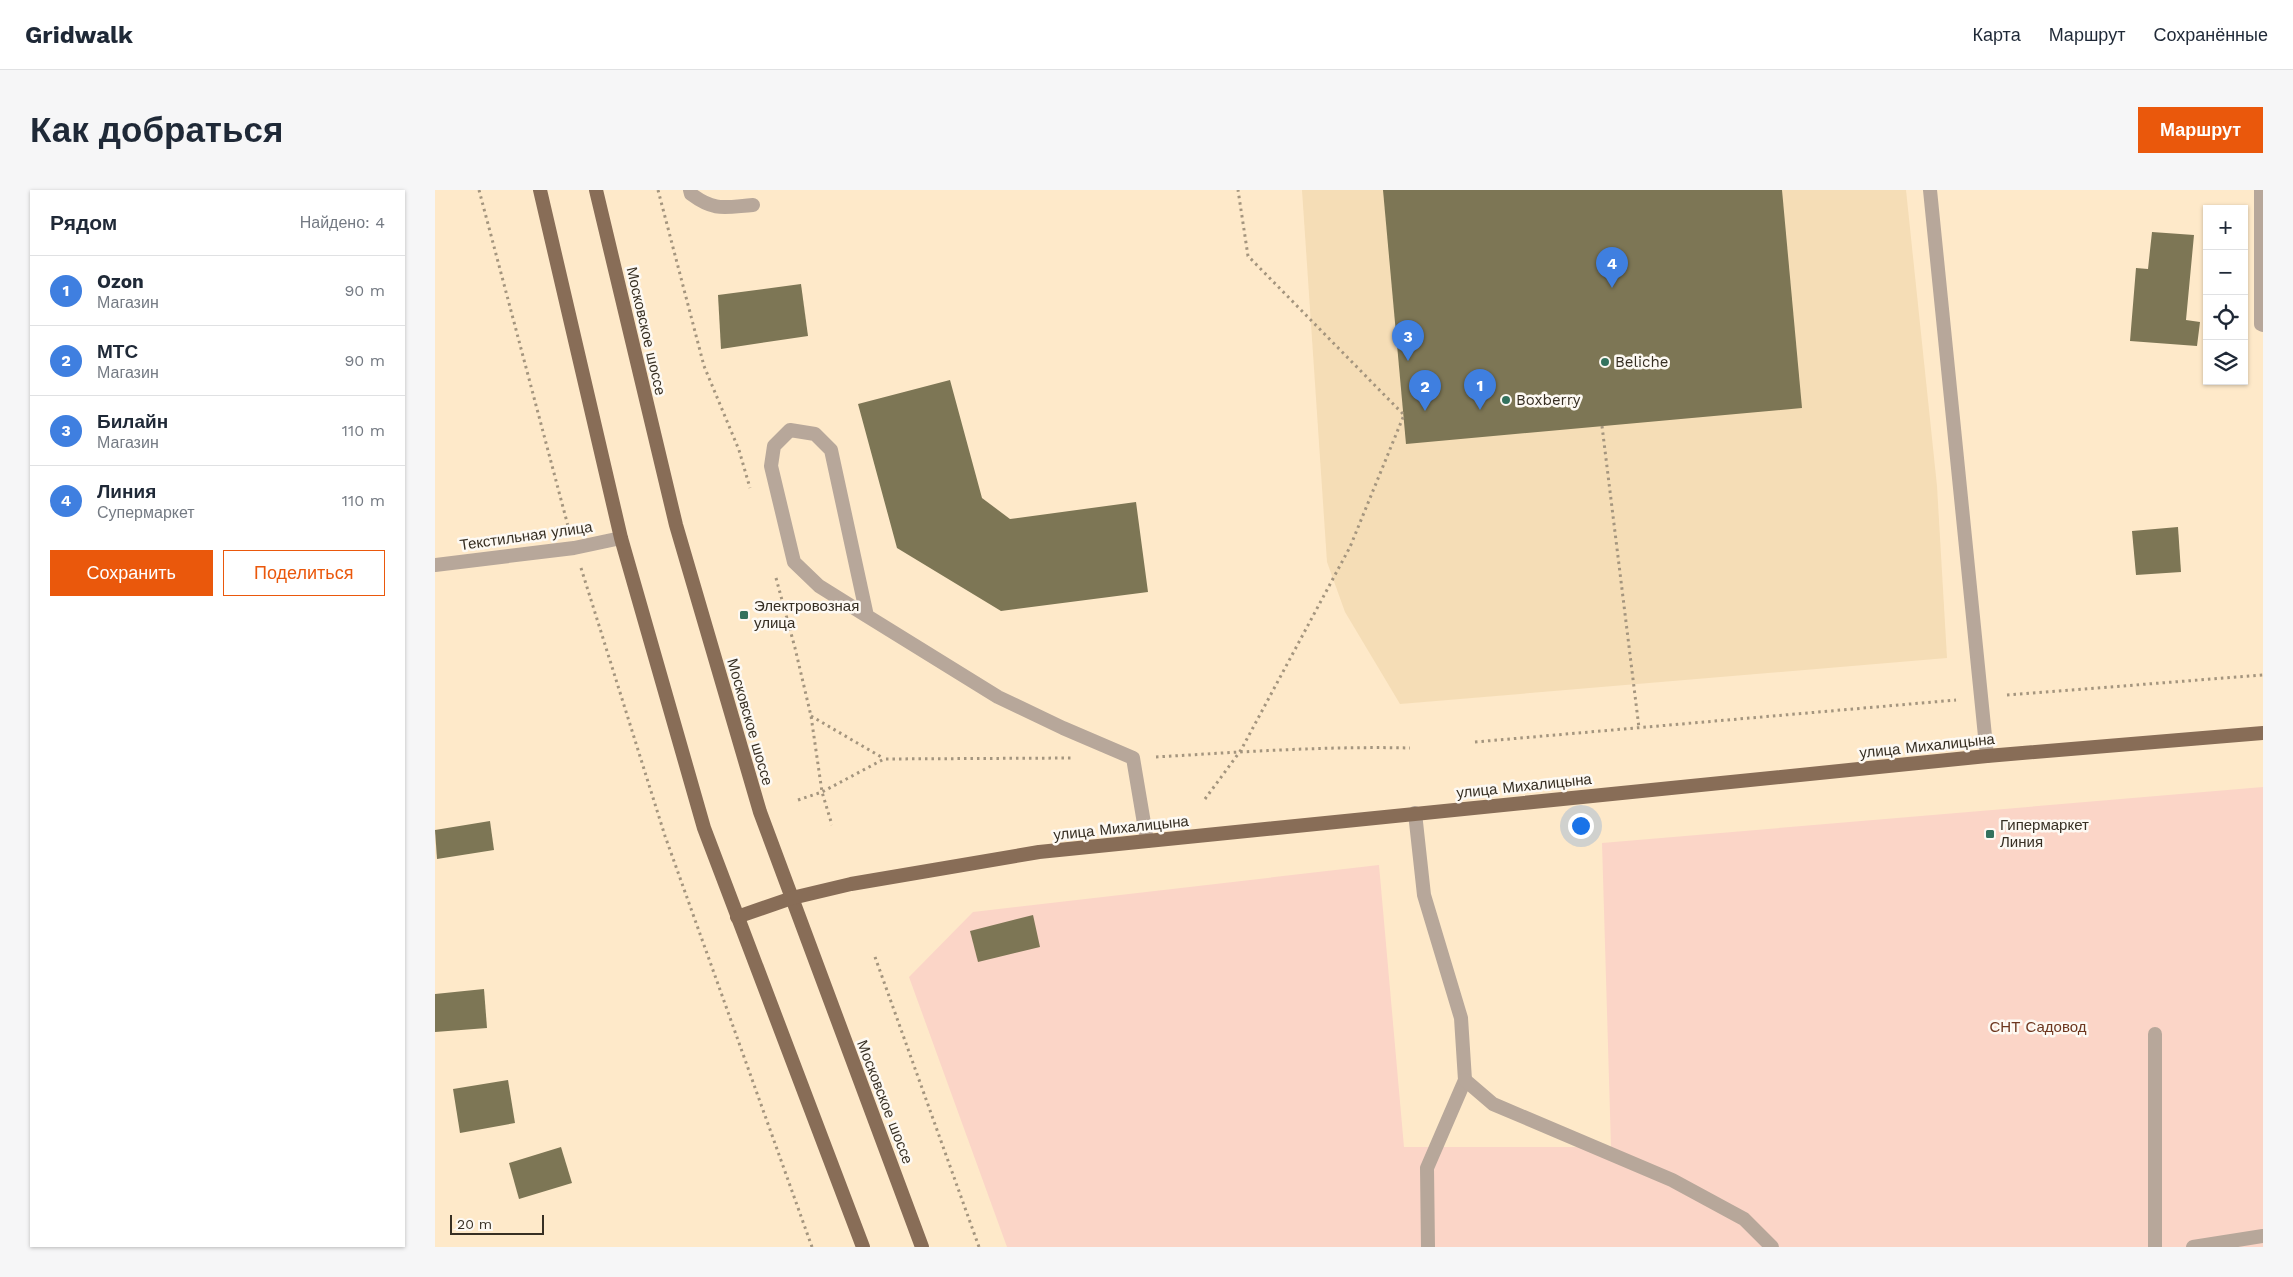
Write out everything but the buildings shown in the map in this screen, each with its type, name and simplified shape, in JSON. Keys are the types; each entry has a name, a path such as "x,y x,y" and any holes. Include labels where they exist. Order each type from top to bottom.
{"main road":[{"path":"540,190 621,538 704,828 863,1247"},
{"name":"Московское шоссе","path":"596,190 676,525 759,812 922,1247"},
{"name":"улица Михалицына","path":"737,917 791,898 851,884 1039,852 1987,756 2263,733"}],"street":[{"path":"690,190 691,194 704,204 720,208 753,205"},
{"path":"1930,190 1960,472 1987,756"},
{"path":"2261,190 2261,324 2263,324"},
{"path":"867,616 831,450 815,434 790,430 774,446 771,466 794,562 819,586 867,616 998,697 1133,758 1147,841"},
{"name":"Текстильная улица","path":"435,565 574,548 621,538"},
{"path":"1415,813 1424,895 1461,1018 1465,1080 1427,1168 1428,1247"},
{"path":"2155,1034 2155,1247"},
{"path":"1465,1080 1493,1104 1671,1180 1744,1219 1772,1247"},
{"path":"2193,1247 2263,1236"}],"path":[{"path":"479,190 574,548 665,836 811,1247"},
{"path":"658,190 704,366 739,450 753,497"},
{"path":"1205,798 1241,750 1350,547 1404,415 1248,256 1238,190"},
{"path":"1602,426 1639,728"},
{"path":"774,573 795,648 811,716 822,792 832,826"},
{"path":"2007,694 2263,675"},
{"path":"1475,742 1956,700"},
{"path":"811,716 884,759"},
{"path":"1164,756 1241,750 1365,747 1410,748"},
{"path":"798,800 822,792 884,759 1073,758"},
{"path":"875,957 979,1247"}],"shaded area":[{"path":"1302,190 1906,190 1937,486 1947,658 1400,704 1345,612 1327,562"}],"green space":[{"name":"СНТ Садовод","path":"2263,787 2263,1247 1007,1247 909,977 973,912 1379,865 1404,1147 1611,1147 1602,843"}],"place":[{"name":"Линия","path":"1612,288"},
{"name":"Билайн","path":"1408,361"},
{"name":"Beliche","path":"1605,362"},
{"name":"Boxberry","path":"1506,400"},
{"name":"Ozon","path":"1480,410"},
{"name":"МТС","path":"1425,411"},
{"name":"Электровозная улица","path":"744,615"},
{"name":"Гипермаркет Линия","path":"1990,834"}]}
